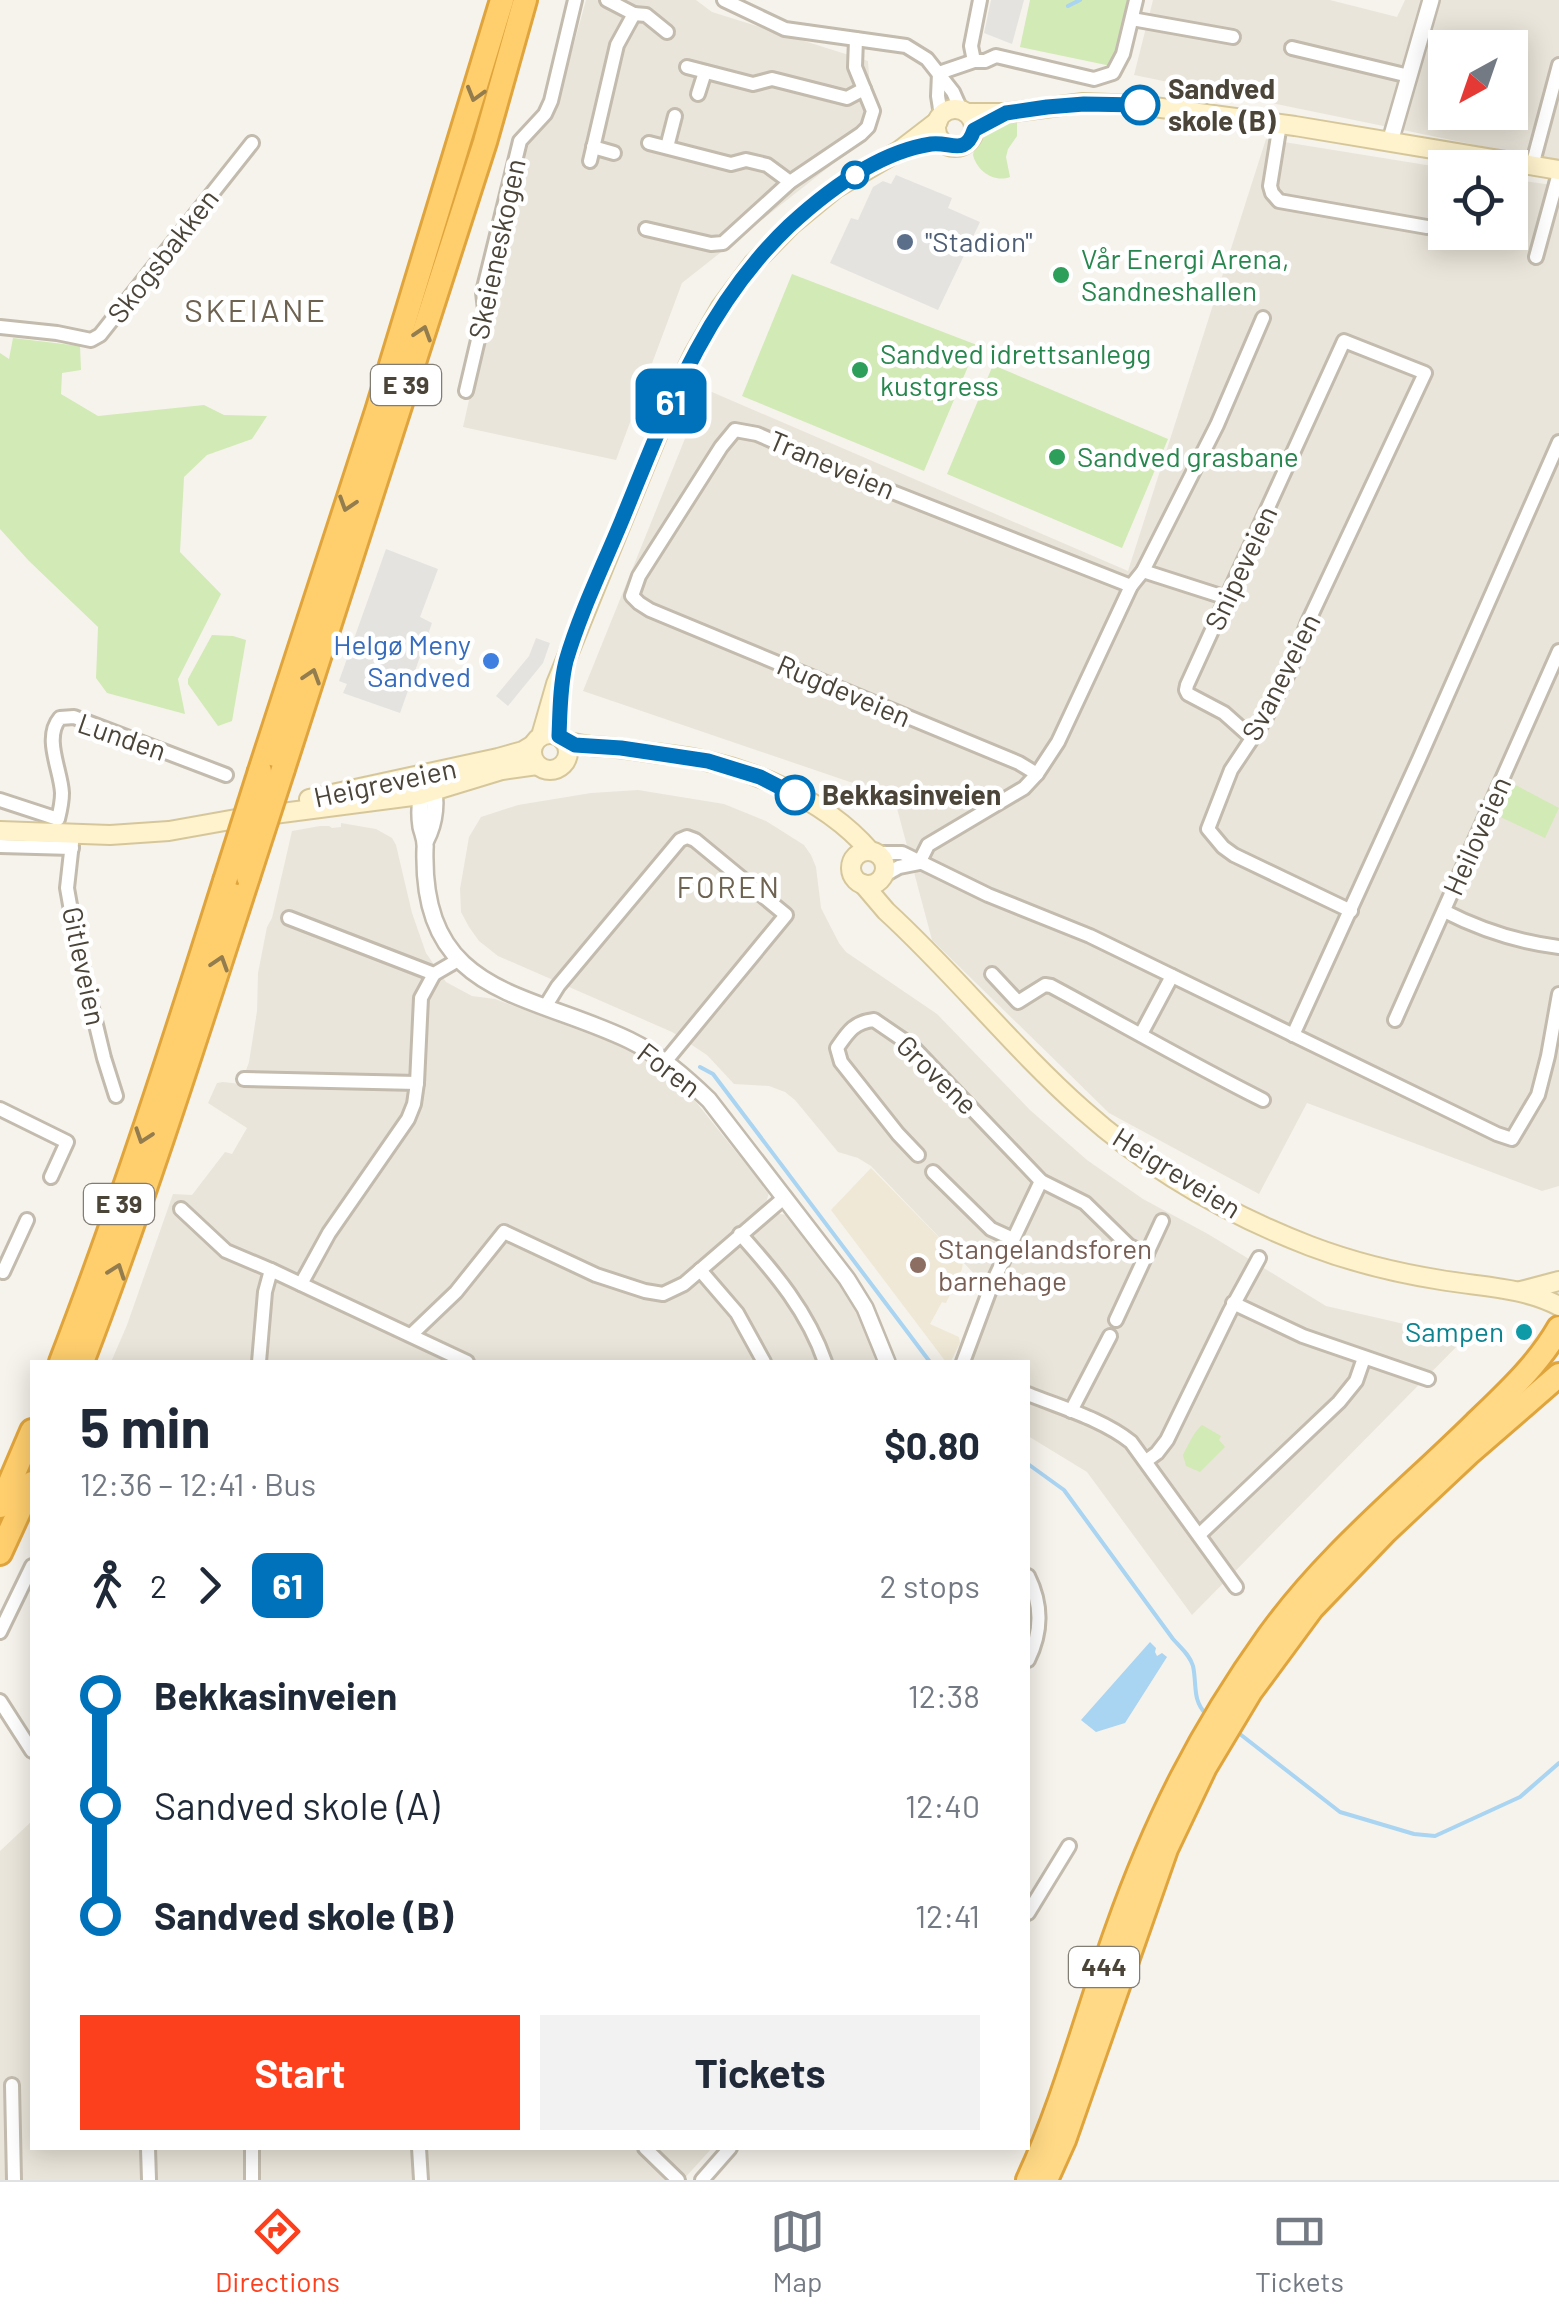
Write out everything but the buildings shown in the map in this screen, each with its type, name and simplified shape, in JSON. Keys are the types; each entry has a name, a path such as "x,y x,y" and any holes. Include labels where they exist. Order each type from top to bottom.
{"highway":[{"name":"E 39","path":"272,770 502,0"},
{"name":"E 39","path":"62,1360 237,879 485,142 525,0"},
{"name":"E 39","path":"83,1360 180,1090 237,879"},
{"name":"444","path":"1028,2180 1056,2111 1116,1931 1166,1805 1243,1688 1272,1632 1370,1522 1496,1403 1542,1354 1559,1328"},
{"name":"444","path":"1243,1688 1386,1530 1559,1375"},
{"path":"0,1506 30,1437"},
{"path":"0,1553 30,1487"},
{"name":"444","path":"1046,2180 1064,2140 1197,1763"}],"main road":[{"path":"549,739 568,751 565,762 552,770 537,765 532,756 549,739 556,684 676,391 721,307 753,264 791,225 856,175 899,151 948,110 968,118 1065,105 1185,110 1559,172"},
{"path":"939,118 937,131 943,142 952,147 970,140 968,118"},
{"path":"899,151 943,142"},
{"name":"Heigreveien","path":"428,787 549,739 676,755 735,768 783,788 853,832 873,852 884,864 876,879 886,911 1082,1110 1136,1152 1201,1194 1272,1230 1340,1256 1426,1278 1521,1291 1559,1306"},
{"name":"Heigreveien","path":"565,762 638,752"},
{"name":"Heigreveien","path":"0,832 72,841 149,833 537,765"},
{"name":"Heigreveien","path":"828,816 845,840 853,876 876,879"},
{"path":"852,862 858,855 873,852"},
{"name":"Heigreveien","path":"1521,1291 1559,1281"}],"street":[{"name":"Skeieneskogen","path":"466,391 485,310 482,292 520,141 551,102 575,0"},
{"path":"607,0 634,14 646,15 667,32"},
{"path":"724,0 785,29 906,46 927,59 968,118"},
{"path":"974,61 971,46 980,0"},
{"path":"939,74 996,56 1094,79 1113,73 1123,54 1136,0"},
{"path":"1390,142 1432,0"},
{"path":"614,153 592,154 617,45 634,14"},
{"path":"1132,19 1234,37"},
{"path":"646,229 711,244 723,243 790,182 861,134 873,111 854,67 856,40"},
{"path":"1292,48 1409,76"},
{"path":"1532,166 1559,65"},
{"path":"687,67 753,84 772,80 847,98 864,89"},
{"path":"698,94 705,72"},
{"path":"939,74 939,118"},
{"path":"667,147 675,116"},
{"path":"1280,124 1270,186 1279,202 1427,227"},
{"name":"Skogsbakken","path":"0,327 90,340 100,335 252,143"},
{"path":"650,144 731,164 746,160 767,165 790,182"},
{"path":"1536,257 1559,172"},
{"path":"876,879 919,862 928,845 1001,803 1037,774 1058,742 1131,586 1143,571 1217,425 1263,318"},
{"name":"Snipeveien","path":"1252,738 1224,713 1186,690 1344,341 1424,374"},
{"name":"Svaneveien","path":"1351,911 1234,855 1208,829 1232,770 1290,670 1308,622 1424,374"},
{"name":"Traneveien","path":"650,610 632,596 639,576 735,430 757,434 1131,586"},
{"path":"1294,1035 1559,442"},
{"path":"1143,571 1227,598"},
{"name":"Rugdeveien","path":"650,610 1019,763 1037,774"},
{"name":"Heiloveien","path":"1396,1020 1550,690 1559,651"},
{"name":"Lunden","path":"0,800 58,819 62,794 52,741 54,724 60,718 74,717 226,775"},
{"name":"Foren","path":"428,787 422,830 426,840 425,881 430,907 458,960 477,977 634,1042 666,1062 709,1100 847,1279 865,1308 886,1360"},
{"path":"546,1007 558,986 680,840 695,840 786,915 666,1062"},
{"path":"0,846 72,841"},
{"name":"Gitleveien","path":"72,841 70,900 116,1096"},
{"path":"873,852 902,853 988,895 1090,936 1512,1139 1538,1095 1559,994"},
{"path":"1444,911 1476,927 1528,943 1559,947"},
{"path":"289,918 434,974"},
{"path":"302,1284 329,1233 408,1119 417,1083 421,998 434,974 458,960"},
{"path":"992,974 1018,1002 1044,986 1051,986 1263,1100"},
{"path":"1142,1034 1172,976"},
{"name":"Grovene","path":"918,1155 842,1062 837,1048 850,1028 862,1021 874,1020 912,1046 1041,1181 1085,1203 1129,1246 1147,1254"},
{"path":"244,1079 417,1083"},
{"path":"0,1109 67,1142 51,1177"},
{"path":"887,1146 898,1134"},
{"path":"933,1172 991,1228 1013,1239"},
{"path":"963,1360 992,1284 1041,1181"},
{"path":"412,1334 456,1292 504,1232 596,1275 663,1294 676,1290 785,1197"},
{"path":"181,1208 226,1251 463,1360"},
{"path":"1,1273 28,1220"},
{"path":"1116,1320 1162,1221"},
{"path":"740,1234 776,1274 802,1312 824,1360"},
{"path":"1146,1461 1167,1440 1259,1258"},
{"path":"260,1360 265,1292 271,1270"},
{"path":"700,1270 737,1313 763,1360"},
{"path":"1233,1304 1304,1336 1428,1379"},
{"path":"1071,1411 1110,1336"},
{"path":"1199,1534 1339,1402 1356,1380 1364,1358"},
{"path":"1030,1395 1132,1442 1236,1586"},
{"path":"0,1632 30,1570"},
{"path":"1030,1580 1039,1617 1037,1642 1030,1656"},
{"path":"0,1701 30,1747"},
{"path":"1030,1910 1069,1846"},
{"path":"12,2085 14,2180"},
{"path":"148,2150 149,2180"},
{"path":"252,2150 252,2180"},
{"path":"420,2150 421,2180"},
{"path":"647,2150 678,2180"},
{"path":"702,2180 728,2150"}],"shaded area":[{"path":"586,0 696,0 712,12 868,61 873,132 682,283 616,460 463,427 527,140 556,109"},
{"path":"991,0 1024,0 1012,44 984,33"},
{"path":"1153,0 1330,0 1397,17 1405,0 1559,0 1559,162 1528,156 1528,150 1500,150 1134,75"},
{"path":"1266,139 1428,165 1428,250 1528,250 1528,182 1559,186 1559,1186 1542,1191 1307,1103 1259,1194 1109,1113 932,940 894,797 583,691 705,389 1128,571"},
{"name":"\"Stadion\"","path":"896,175 952,198 948,208 980,222 938,310 830,263 851,218 858,220 873,187 883,181 891,184"},
{"path":"386,549 438,569 420,617 432,623 400,713 343,693 347,684 339,681"},
{"path":"536,638 550,643 543,663 508,706 496,696 529,656"},
{"path":"638,790 724,804 766,821 804,845 811,855 821,908 846,952 937,1014 1030,1110 1087,1160 1143,1199 1326,1306 1465,1338 1192,1615 1087,1472 1030,1437 1030,1360 961,1360 985,1285 871,1166 838,1152 785,1092 769,1086 734,1084 707,1055 672,1032 498,956 479,941 461,912 460,889 469,837 481,817 518,805"},
{"path":"341,823 376,829 392,838 426,953 446,982 472,996 495,999 629,1049 684,1087 769,1193 766,1203 773,1213 787,1215 838,1280 855,1307 876,1360 112,1360 173,1194 192,1195 225,1152 232,1154 247,1128 208,1103 217,1083 241,1084 249,1062 258,973 292,831 341,827"},
{"name":"Stangelandsforen barnehage","path":"871,1168 963,1262 946,1303 942,1302 930,1324 959,1337 952,1360 944,1360 831,1210"},
{"path":"30,1823 30,2150 710,2150 683,2180 0,2180 0,1851"}],"green space":[{"path":"1030,0 1128,0 1111,66 1020,47"},
{"path":"1017,118 1017,136 1006,157 1010,177 992,177 975,161 975,146 988,129"},
{"name":"Sandved idrettsanlegg kustgress","path":"792,274 977,345 924,471 742,396"},
{"path":"13,338 80,346 81,370 62,373 61,394 98,416 204,405 224,415 267,416 252,439 207,455 184,477 180,552 221,594 178,679 185,714 107,693 96,678 98,627 0,529 0,353 9,359"},
{"name":"Sandved grasbane","path":"993,365 1168,439 1122,548 947,474"},
{"path":"212,635 246,640 232,721 218,726 188,684"},
{"path":"1508,781 1559,808 1545,838 1494,814"},
{"path":"1202,1425 1221,1436 1219,1440 1225,1447 1200,1472 1186,1466 1183,1455"}],"water":[{"path":"1150,1642 1157,1656 1162,1653 1167,1657 1125,1723 1096,1732 1081,1720"}],"waterway":[{"path":"1068,6 1080,0"},
{"path":"700,1067 713,1074 928,1360"},
{"path":"1030,1465 1064,1490 1187,1655 1193,1666 1197,1697 1206,1714"},
{"path":"1236,1731 1340,1812 1414,1834 1435,1836 1520,1797 1559,1763"}],"bus line":[{"name":"61","path":"795,795 760,777 708,761 575,745 559,736 565,665 598,576 682,378 706,331 753,264 814,204 874,164 899,151 930,144 965,144 974,130 1006,113 1084,104 1140,105"}],"place":[{"name":"Sandved skole (B)","path":"1140,105"},
{"name":"\"Stadion\"","path":"905,242"},
{"name":"Vår Energi Arena, Sandneshallen","path":"1061,275"},
{"name":"Sandved idrettsanlegg kustgress","path":"860,370"},
{"name":"Sandved grasbane","path":"1057,457"},
{"name":"Helgø Meny Sandved","path":"491,661"},
{"name":"Bekkasinveien","path":"795,795"},
{"name":"Stangelandsforen barnehage","path":"918,1265"},
{"name":"Sampen","path":"1524,1332"}],"district":[{"name":"SKEIANE","path":"256,311"},
{"name":"FOREN","path":"729,888"}]}
